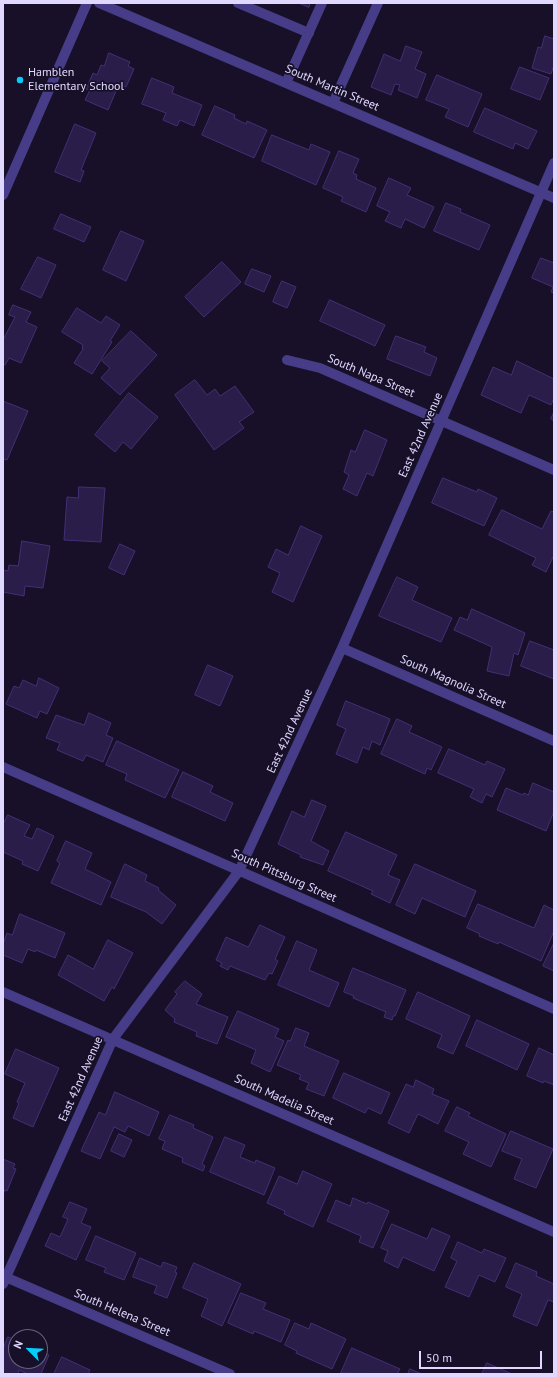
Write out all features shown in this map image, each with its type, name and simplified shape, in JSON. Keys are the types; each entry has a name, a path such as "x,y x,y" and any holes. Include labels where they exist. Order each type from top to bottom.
{"street":[{"path":"3,195 87,3"},
{"name":"South Martin Street","path":"99,3 554,198"},
{"path":"238,3 309,33"},
{"path":"286,83 322,3"},
{"path":"333,103 378,3"},
{"name":"East 42nd Avenue","path":"4,1279 113,1039 239,871 342,648 554,163"},
{"name":"South Napa Street","path":"286,360 320,368 554,470"},
{"name":"South Magnolia Street","path":"342,648 554,741"},
{"name":"South Pittsburg Street","path":"3,767 554,1009"},
{"name":"South Madelia Street","path":"3,992 554,1232"},
{"name":"South Helena Street","path":"4,1279 230,1374"}],"building":[{"path":"299,3 310,3 309,7"},
{"path":"545,36 554,39 554,65 551,74 532,68 538,47 541,48"},
{"path":"406,46 422,52 415,69 426,74 417,98 398,90 400,85 395,84 391,95 371,87 384,54 400,61"},
{"path":"109,53 130,62 128,66 134,69 126,87 119,84 108,110 85,100 90,90 86,89 93,73 97,75 101,65 104,66"},
{"path":"520,67 549,78 540,100 511,89"},
{"path":"437,75 482,94 468,127 445,117 449,109 426,100"},
{"path":"152,78 174,87 172,93 202,105 194,126 180,120 177,126 163,120 166,113 142,104"},
{"path":"215,106 235,115 234,118 246,124 247,121 267,130 254,158 202,135"},
{"path":"485,108 537,131 528,149 515,143 513,149 474,132"},
{"path":"75,124 96,133 81,170 84,171 80,182 55,172"},
{"path":"272,135 309,150 311,144 330,152 316,185 262,161"},
{"path":"339,151 359,159 353,173 357,175 356,179 376,188 366,212 341,201 343,197 323,188"},
{"path":"389,178 411,188 407,195 434,207 424,228 405,219 401,228 385,221 390,212 377,206"},
{"path":"446,203 461,209 460,212 490,225 479,250 434,231"},
{"path":"61,214 91,227 84,242 54,229"},
{"path":"121,231 144,241 126,281 103,270"},
{"path":"38,257 56,265 41,298 21,289"},
{"path":"541,258 554,263 554,293 551,292 553,287 532,278"},
{"path":"222,262 241,282 204,317 185,297"},
{"path":"252,269 271,276 264,292 245,284"},
{"path":"282,281 296,287 287,308 273,302"},
{"path":"330,300 385,325 375,346 320,321"},
{"path":"13,305 31,312 26,322 37,327 21,363 9,358 5,365 3,364 3,340 15,317 9,315"},
{"path":"77,308 101,323 106,316 120,325 110,341 112,342 92,374 74,363 83,349 83,345 62,332"},
{"path":"131,331 157,355 120,395 101,378 110,368 102,361"},
{"path":"396,336 426,347 424,352 437,358 430,376 387,359"},
{"path":"517,361 554,379 554,398 551,405 529,395 521,413 481,395 493,367 511,375"},
{"path":"195,380 207,395 215,389 220,396 235,386 254,412 239,422 244,428 214,450 175,395"},
{"path":"129,393 158,417 131,449 123,442 115,452 95,435"},
{"path":"3,401 28,411 7,460 3,459"},
{"path":"554,412 554,421 551,419"},
{"path":"365,430 387,440 373,476 367,473 357,496 343,489 349,475 344,472 351,450 355,452"},
{"path":"443,478 477,492 478,489 497,498 484,526 432,503"},
{"path":"79,487 105,488 101,542 64,540 67,497 78,498"},
{"path":"502,510 542,529 551,511 554,512 554,555 546,572 532,565 536,558 489,535"},
{"path":"301,526 322,536 293,602 272,592 280,573 268,567 276,549 288,555"},
{"path":"22,541 50,546 43,588 25,586 24,596 3,592 3,570 8,571 9,565 18,566"},
{"path":"120,544 135,551 124,575 109,568"},
{"path":"397,577 418,587 412,600 452,618 441,642 379,616"},
{"path":"472,609 525,633 518,655 514,653 509,676 487,671 492,647 454,630 460,617 467,620"},
{"path":"530,641 554,650 554,679 521,666"},
{"path":"208,665 233,676 220,706 195,695"},
{"path":"39,678 59,688 47,714 40,711 37,718 6,704 14,686 19,688 23,680 36,686"},
{"path":"346,701 390,719 380,745 372,741 369,750 363,747 357,763 336,754 346,729 337,725"},
{"path":"89,713 111,723 106,735 113,738 103,762 86,755 83,761 57,750 60,743 46,738 56,715 84,725"},
{"path":"397,719 412,726 409,732 442,747 431,770 427,768 425,774 381,754"},
{"path":"117,741 179,770 165,798 125,780 127,774 106,765"},
{"path":"449,749 485,765 487,761 505,769 492,797 486,794 482,803 470,797 474,789 438,773"},
{"path":"183,772 213,786 210,792 233,803 225,821 172,797"},
{"path":"533,783 554,792 554,811 546,831 497,810 506,788 523,795 524,793 528,795"},
{"path":"312,800 326,806 311,841 329,851 323,865 300,857 301,855 278,844 292,811 304,817"},
{"path":"8,815 30,825 24,836 32,839 37,828 54,836 38,871 22,864 23,861 3,852 3,825"},
{"path":"346,832 397,855 388,875 400,880 390,903 371,894 373,891 328,871"},
{"path":"66,841 92,853 85,869 111,882 101,905 51,883 60,863 57,861"},
{"path":"125,864 147,875 145,881 159,888 158,890 176,905 162,924 146,912 111,897"},
{"path":"415,864 476,891 465,917 422,898 415,914 396,905"},
{"path":"478,904 534,928 544,905 554,910 554,931 541,961 499,942 498,944 479,936 480,934 467,928"},
{"path":"20,914 65,933 55,958 36,950 35,952 28,949 22,963 3,955 3,944 7,933 12,935"},
{"path":"260,925 285,937 275,959 278,961 272,974 269,973 265,980 230,966 228,970 220,966 222,963 216,960 226,937 248,947"},
{"path":"108,940 133,953 114,989 112,987 104,1001 58,975 68,955 93,969"},
{"path":"297,941 317,950 309,970 339,983 329,1007 278,985"},
{"path":"554,943 554,971 543,966"},
{"path":"353,968 406,990 392,1020 384,1017 386,1012 353,998 354,996 344,992"},
{"path":"185,981 202,994 196,1004 228,1017 217,1044 196,1036 197,1032 174,1022 175,1019 165,1010 177,994 175,992"},
{"path":"418,992 470,1016 453,1054 437,1047 442,1035 406,1019"},
{"path":"238,1011 279,1029 275,1037 284,1041 270,1072 251,1063 256,1050 226,1037"},
{"path":"477,1020 529,1044 517,1070 466,1046"},
{"path":"296,1028 309,1033 304,1046 339,1061 324,1096 306,1089 309,1083 299,1079 301,1075 277,1065 288,1040 290,1041"},
{"path":"539,1048 554,1055 554,1085 544,1081 543,1083 527,1076"},
{"path":"16,1049 59,1068 33,1127 13,1118 19,1103 17,1102 25,1083 5,1074"},
{"path":"344,1073 390,1093 381,1114 368,1108 365,1113 333,1098"},
{"path":"416,1080 434,1089 432,1094 449,1101 438,1124 418,1114 409,1133 388,1123 406,1084 413,1087"},
{"path":"115,1092 159,1112 149,1136 128,1126 125,1132 114,1127 100,1159 81,1151 99,1112 105,1115"},
{"path":"457,1107 470,1113 468,1116 506,1134 491,1167 463,1154 469,1142 445,1131"},
{"path":"170,1115 194,1125 193,1128 213,1137 202,1164 205,1166 203,1171 182,1162 183,1158 162,1149 165,1141 159,1139"},
{"path":"511,1131 553,1149 536,1188 514,1179 522,1159 502,1151"},
{"path":"119,1134 132,1140 124,1157 111,1151"},
{"path":"225,1137 245,1145 240,1157 255,1163 256,1160 275,1168 264,1195 210,1172"},
{"path":"3,1159 15,1164 13,1168 16,1169 7,1191 5,1190 3,1194"},
{"path":"303,1171 332,1184 313,1227 284,1214 285,1211 267,1203 279,1176 297,1184"},
{"path":"353,1198 367,1204 368,1202 389,1211 373,1248 359,1242 361,1236 327,1221 336,1200 350,1206"},
{"path":"70,1202 87,1209 81,1223 91,1227 76,1260 45,1246 51,1233 60,1237 68,1219 63,1217"},
{"path":"392,1224 427,1239 432,1228 450,1236 434,1271 403,1257 398,1268 384,1261 388,1251 381,1248"},
{"path":"96,1236 136,1253 124,1280 104,1272 106,1268 86,1260"},
{"path":"458,1242 482,1253 484,1249 506,1258 495,1282 479,1275 469,1297 445,1287 457,1261 451,1258"},
{"path":"140,1258 161,1267 163,1262 177,1267 175,1272 177,1273 167,1298 154,1293 157,1286 133,1277"},
{"path":"194,1263 241,1284 222,1326 201,1316 208,1299 183,1288"},
{"path":"516,1263 537,1272 536,1276 554,1284 554,1302 548,1300 537,1326 513,1316 522,1294 506,1287"},
{"path":"241,1293 266,1303 263,1309 290,1320 281,1342 254,1331 253,1334 228,1323"},
{"path":"295,1323 309,1329 311,1323 346,1339 332,1369 296,1353 297,1351 285,1345"},
{"path":"8,1337 8,1369 43,1369 41,1374 28,1374 19,1370 18,1374 3,1374 3,1349"},
{"path":"352,1348 400,1369 397,1374 341,1373"},
{"path":"62,1357 90,1370 88,1374 54,1374"},
{"path":"487,1363 512,1374 482,1374"},
{"path":"410,1369 422,1374 408,1374"}],"place":[{"name":"Hamblen Elementary School","path":"20,80"}]}
